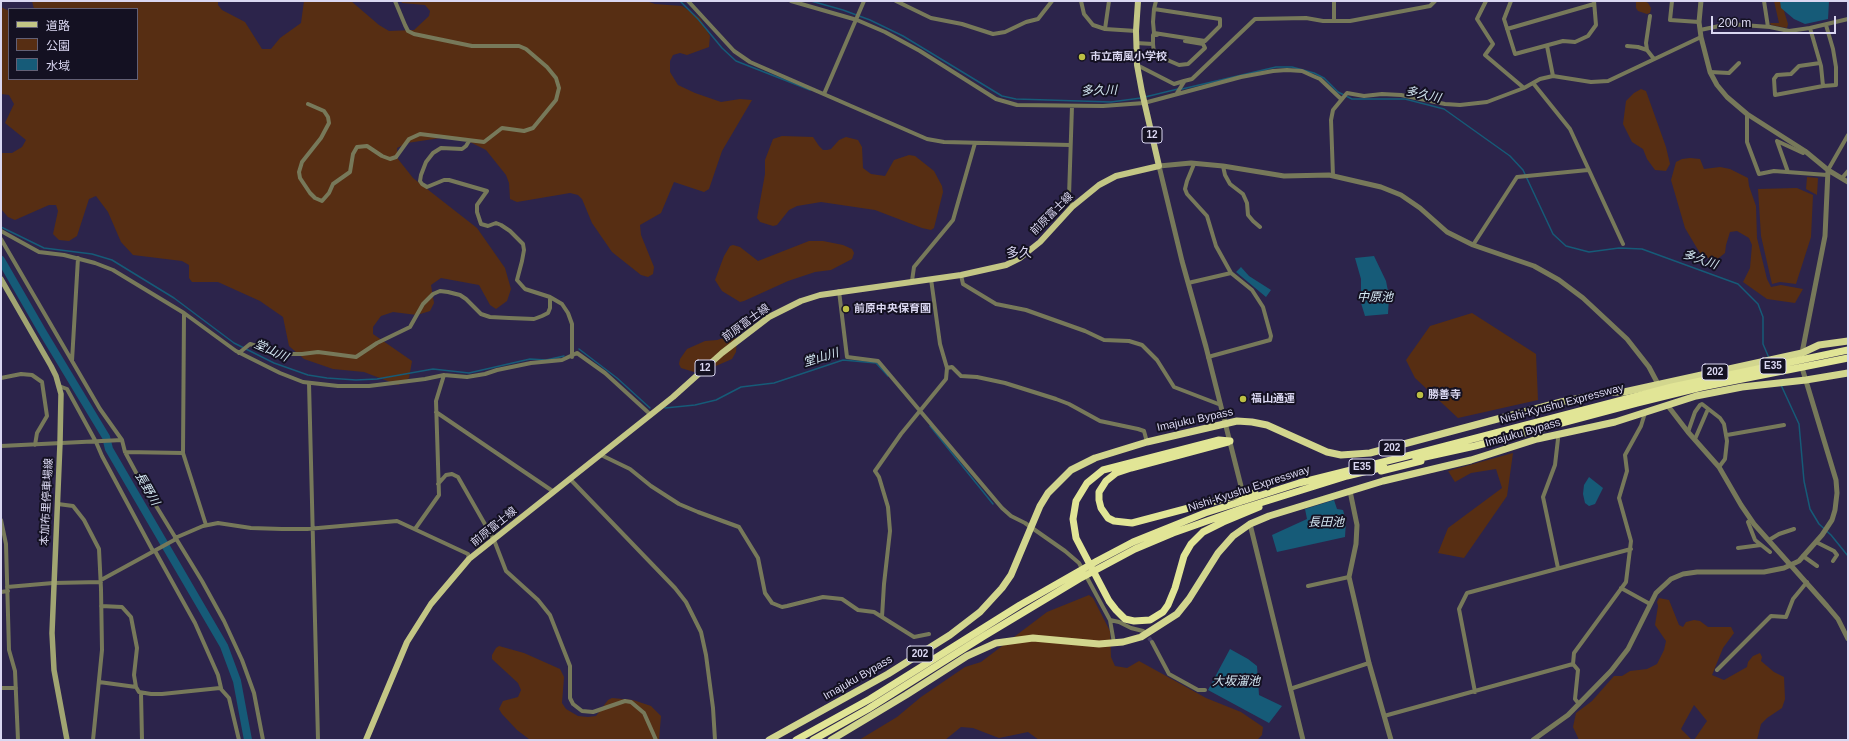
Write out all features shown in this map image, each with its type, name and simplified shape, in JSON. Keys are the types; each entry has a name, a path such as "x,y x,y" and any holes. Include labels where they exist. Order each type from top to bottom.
{"highway":[{"name":"Imajuku Bypass","path":"769,740 888,674 950,635 980,612 1002,588 1011,575 1027,540 1031,527 1048,493 1071,470 1095,458 1148,442 1237,421 1252,422 1267,426 1327,452 1341,454 1370,453 1561,402 1610,392 1624,392 1802,353 1819,345 1848,341"},
{"name":"Nishi-Kyushu Expressway","path":"1636,400 1678,394 1701,384 1848,350"},
{"name":"Nishi-Kyushu Expressway","path":"796,740 870,699 995,620 1099,564 1133,542 1170,526 1273,490 1451,448 1636,400 1672,387 1701,384 1848,358"},
{"name":"Imajuku Bypass","path":"831,740 900,699 967,656 996,643 1033,638 1099,644 1114,643 1141,637 1177,614 1189,599 1218,553 1233,536 1250,524 1275,514 1383,481 1471,460 1557,434 1615,422 1696,396 1771,383 1806,380 1848,373"},
{"path":"1230,441 1220,440 1112,467 1095,476 1087,483 1080,493 1074,510 1074,529 1076,538 1109,601 1125,618 1134,621 1150,620 1163,612 1168,605 1175,588 1184,556 1191,544 1203,532 1259,507 1347,476"},
{"path":"1230,441 1116,473 1106,481 1099,492 1101,508 1108,518 1114,521 1132,523 1234,496 1273,490"},
{"name":"Nishi-Kyushu Expressway","path":"1099,564 1208,520 1365,469"},
{"name":"Nishi-Kyushu Expressway","path":"812,740 868,709 1077,576"}],"main road":[{"name":"12","path":"1138,1 1136,31 1137,65 1144,103 1159,166"},
{"name":"前原富士線","path":"366,740 407,642 430,604 469,559 601,455 722,353 769,317 801,301 839,291 961,275 991,270 1006,265 1020,258 1040,242 1072,207 1099,185 1116,176 1159,166"},
{"name":"本加布里停車場線","path":"1,279 51,366 59,386 61,402 60,443 53,583 52,654 67,740"}],"street":[{"path":"308,104 324,111 328,117 329,123 325,132 302,162 298,172 300,178 310,193 315,198 322,201 329,193 333,184 350,172 353,154 357,146 367,146 382,156 390,158 396,157 409,139 420,134 484,142 502,128 524,131 533,128 559,94 560,88 556,78 538,59 519,46 472,46 414,34 408,31 395,1"},
{"path":"688,1 734,51 750,62 927,139 944,142 1070,145"},
{"path":"791,1 858,19 906,43 982,90 1007,103 1017,105 1102,106 1144,103 1178,91 1256,74 1287,70 1302,71 1320,79 1342,98"},
{"path":"824,94 858,19 864,1"},
{"path":"896,1 931,18 962,24 993,34 1005,32 1026,22 1038,19 1052,1"},
{"path":"1081,1 1088,20 1092,25 1105,29 1136,31"},
{"path":"1105,29 1109,1"},
{"path":"1154,9 1220,19 1220,26 1205,41 1154,33 1154,9 1156,1"},
{"path":"1334,1 1334,21"},
{"path":"1137,65 1174,84 1184,82 1192,79 1256,19 1306,18 1323,21 1350,21 1430,6 1435,1"},
{"path":"1486,1 1477,19 1493,44 1485,55 1524,88"},
{"path":"1507,29 1594,3 1596,25 1588,36 1575,42 1563,41 1515,54 1507,29 1504,18 1512,1"},
{"path":"1672,1 1670,20 1699,22"},
{"path":"1701,1 1699,22 1701,37 1710,72 1717,85 1747,114 1805,151 1828,170 1848,182"},
{"path":"1764,1 1768,27"},
{"path":"1650,16 1646,39 1648,50 1654,59"},
{"path":"1700,30 1729,24 1768,27 1790,31 1826,25 1848,19"},
{"path":"1820,63 1799,66 1791,74 1777,75 1774,79 1775,95 1836,85 1836,67 1833,49 1826,25"},
{"path":"1810,28 1820,63 1823,86"},
{"path":"1153,35 1203,44 1205,48 1188,64 1179,65 1154,53 1153,44 1153,35"},
{"path":"1333,176 1330,120 1333,110 1347,93 1364,96 1382,94 1401,95 1445,104 1460,105 1487,102 1524,88 1532,82 1553,76 1602,83 1701,37"},
{"path":"1136,43 1153,44"},
{"path":"1547,46 1553,76"},
{"path":"1627,46 1648,50"},
{"path":"1710,72 1729,73 1739,63"},
{"path":"1178,91 1184,82"},
{"path":"1532,82 1570,129 1623,244"},
{"path":"1072,106 1069,196 1072,207"},
{"path":"1747,114 1747,142 1759,174 1774,171 1827,176"},
{"path":"1802,353 1825,236 1828,170 1848,135"},
{"path":"469,141 462,149 441,148 433,153 426,162 421,175 422,184 427,187 444,180 449,180 487,191 477,205 477,212 481,224 488,226 496,223 510,231 523,244 524,250 517,280 525,289 550,297 562,304 568,313 572,324 572,357"},
{"path":"1788,172 1777,141 1803,153 1805,151"},
{"path":"912,281 914,267 953,220 975,143"},
{"path":"1194,164 1185,188 1187,194 1208,216 1216,246 1231,273 1252,290 1261,303 1271,338 1268,342 1208,357"},
{"path":"1242,490 1159,166 1194,164 1223,166 1284,176 1333,176 1381,187 1401,195 1420,208 1448,232 1473,245 1534,266 1559,280 1583,298 1626,339 1649,367 1658,384"},
{"path":"1223,166 1227,180 1243,194 1247,203 1248,215 1260,227"},
{"path":"1473,245 1517,178 1524,176 1588,170"},
{"path":"1842,178 1848,171"},
{"path":"1,231 39,252 78,258 113,270 184,313 219,341 239,353 280,373 310,383 338,386 369,386 425,379 444,374 467,377 531,363 572,357 577,353 605,373 651,414"},
{"path":"1,239 214,602 242,660 254,693 263,740"},
{"path":"72,361 78,258"},
{"path":"1188,283 1231,273"},
{"path":"961,275 963,284 996,304 1026,310 1084,331 1104,340 1129,341 1142,345 1157,360 1174,387 1220,405"},
{"path":"882,617 890,531 888,507 879,477 875,470 901,434 946,379 947,368 940,344 931,279"},
{"path":"239,353 250,344 284,354 318,352 356,357 377,343 410,327 423,304 433,294 440,291 448,292 466,299 481,314 490,317 534,319 548,313 550,308 550,297"},
{"path":"839,291 844,320 847,357 878,361 921,410 1002,508 1011,516 1031,527 1065,551 1079,563 1110,620 1114,643"},
{"path":"184,313 183,453 206,525"},
{"path":"947,368 952,367 961,376 977,377 1005,383 1056,399 1069,404 1100,421 1144,431 1148,442"},
{"path":"1532,740 1563,719 1611,671 1624,655 1650,604 1662,585 1683,574 1697,572 1764,572 1779,570 1791,565 1803,556 1822,536 1832,520 1837,501 1836,480 1803,371"},
{"path":"1,378 21,374 32,375 42,382 47,416 37,433 35,445"},
{"path":"415,529 439,495 436,401 444,374"},
{"path":"310,383 312,528 318,740"},
{"path":"59,386 67,389 97,441 102,456 197,628 218,675 222,688 220,688"},
{"path":"1688,432 1695,412 1702,404 1720,418 1724,424 1727,435 1725,459 1720,467"},
{"path":"1668,406 1688,432 1720,467 1741,506 1751,520 1807,582 1838,620 1848,639"},
{"path":"1695,440 1708,409"},
{"path":"436,412 554,492"},
{"path":"1579,704 1575,699 1578,670 1573,664 1574,653 1626,582 1631,541 1619,498 1627,471 1624,455 1641,426 1645,413"},
{"path":"1727,435 1784,425"},
{"path":"1557,434 1558,439 1555,465 1543,497 1558,568"},
{"path":"1,446 119,441"},
{"path":"125,452 183,453"},
{"path":"601,455 630,469 651,486 679,504 739,527 758,558 765,594 772,603 787,606 832,597 845,600 858,610 874,612 914,638 929,634"},
{"path":"438,484 446,475 452,474 458,477 494,540 506,571 538,600 550,614 570,666 570,698 573,704 582,711 593,712 625,701 631,702 644,713 656,740"},
{"path":"570,479 675,588 689,606 701,632 706,655 715,740"},
{"path":"1350,491 1357,524 1356,544 1349,577 1369,663 1391,740"},
{"path":"58,504 73,506 84,520 99,549 102,650 93,740"},
{"path":"1,520 6,544 9,650 15,672 18,740"},
{"path":"1751,520 1748,522 1755,540 1770,552"},
{"path":"1,592 8,589 53,583 101,581 176,539 206,525 218,523 267,529 312,528 392,521 401,522 468,554 469,559"},
{"path":"1250,524 1303,740"},
{"path":"1769,540 1779,534 1794,529"},
{"path":"1816,542 1834,551 1837,555 1833,561"},
{"path":"1738,548 1761,545"},
{"path":"1475,692 1459,609 1467,593 1631,549"},
{"path":"1803,556 1817,566"},
{"path":"1308,586 1349,577"},
{"path":"1717,670 1771,616 1786,617 1793,599 1807,582"},
{"path":"1621,588 1650,604"},
{"path":"101,606 120,607 124,609 131,617 136,648 134,675 136,687 141,693 142,740"},
{"path":"1110,620 1143,631"},
{"path":"1152,642 1169,674 1198,690 1205,690"},
{"path":"1290,689 1369,663"},
{"path":"1384,716 1573,664"},
{"path":"99,682 136,687"},
{"path":"1,688 16,688"},
{"path":"141,693 162,694 220,688"},
{"path":"220,688 229,698 239,740"}],"green space":[{"path":"32,1 218,1 218,5 222,10 245,22 262,49 271,49 280,38 301,23 304,1 351,1 379,25 389,31 414,30 429,16 430,11 425,5 402,3 401,1 646,1 655,4 682,6 700,18 710,36 709,47 687,55 680,53 673,55 670,61 670,72 678,85 721,102 740,99 752,100 722,151 709,189 704,192 674,182 661,213 640,225 641,235 654,267 653,274 648,277 641,275 612,252 592,223 582,199 578,195 570,193 517,202 510,199 509,183 506,175 486,150 466,140 447,137 407,143 397,148 398,159 413,178 477,228 505,268 511,289 507,301 496,309 490,305 479,285 441,278 431,285 434,303 430,311 417,315 393,312 381,316 373,327 373,334 412,361 409,378 398,385 364,372 333,369 304,359 289,346 283,317 260,301 218,282 192,282 189,278 189,265 182,261 133,255 121,242 108,212 96,196 89,199 77,236 69,241 59,240 53,234 58,211 56,205 49,205 15,220 8,217 1,209 1,153 12,153 22,147 26,140 5,123 14,104 9,95 1,94 1,7 8,10 8,80 138,80 138,8 34,8"},
{"path":"1636,1 1644,1 1648,3 1651,8 1650,13 1647,14 1638,11 1636,8"},
{"path":"1774,1 1781,1 1788,24 1787,28 1771,25 1770,23 1779,23"},
{"path":"1641,89 1646,91 1666,147 1670,164 1666,171 1655,170 1647,159 1643,149 1632,142 1623,124 1626,101 1634,93"},
{"path":"782,136 813,137 823,150 831,149 839,140 846,137 858,140 862,147 863,168 871,174 885,176 894,160 909,155 915,156 934,171 942,186 943,192 934,228 931,230 922,228 875,210 821,202 797,206 789,210 777,225 773,226 760,222 757,218 765,174 765,160 773,139"},
{"path":"1682,159 1700,159 1704,169 1720,167 1730,169 1748,178 1749,186 1756,206 1757,238 1767,279 1771,287 1781,285 1803,289 1795,303 1767,299 1743,282 1750,268 1752,245 1749,238 1737,231 1730,232 1725,253 1715,261 1701,255 1685,228 1671,180 1676,162"},
{"path":"1807,177 1818,178 1817,195 1806,189"},
{"path":"1797,188 1813,195 1811,237 1796,284 1780,282 1772,284 1761,236 1758,189"},
{"path":"809,241 823,241 843,245 852,249 854,253 852,259 831,270 815,272 788,281 740,302 722,291 715,280 724,256 730,246 733,245 740,247 758,261"},
{"path":"1472,313 1536,354 1538,400 1458,418 1415,378 1406,360 1430,326"},
{"path":"730,336 737,339 736,352 732,359 702,372 694,372 681,368 679,364 680,359 687,349 705,341 717,340"},
{"path":"1513,453 1507,496 1464,558 1438,553 1448,528 1502,488 1496,469 1471,473 1455,482 1448,471"},
{"path":"1089,595 1093,598 1110,631 1111,657 1115,666 1127,668 1139,661 1206,698 1241,712 1263,727 1262,735 1257,740 1039,740 1028,732 999,738 973,728 961,727 945,740 859,740 897,717 921,697 965,667 981,662 1047,612"},
{"path":"1659,598 1669,600 1679,625 1683,627 1686,622 1694,620 1700,621 1708,627 1731,627 1734,633 1723,648 1712,675 1724,680 1747,667 1748,662 1753,656 1760,653 1762,657 1761,661 1774,672 1784,677 1785,699 1782,708 1761,724 1757,740 1694,740 1707,721 1694,705 1681,729 1692,740 1579,740 1573,727 1576,713 1592,701 1614,676 1622,676 1630,671 1647,669 1657,664 1664,650 1666,641 1655,625 1658,606 1657,602"},
{"path":"499,646 524,653 560,669 564,677 562,703 566,709 578,716 596,716 608,700 612,698 633,700 651,706 661,716 659,740 529,739 517,730 499,709 503,701 518,697 521,690 518,683 492,659 492,655"}],"water":[{"path":"1780,1 1829,1 1828,19 1805,24 1794,19 1781,8"},
{"name":"中原池","path":"1374,256 1386,281 1389,296 1388,314 1365,316 1361,303 1361,279 1355,258"},
{"path":"1241,267 1249,276 1271,290 1266,297 1236,272"},
{"path":"1589,477 1603,488 1595,504 1589,506 1585,503 1583,494 1584,485"},
{"name":"長田池","path":"1334,500 1337,509 1343,510 1346,521 1345,537 1277,552 1272,535 1307,519 1305,509"},
{"name":"大坂溜池","path":"1230,649 1257,666 1259,695 1282,706 1269,723 1208,690"}],"waterway":[{"path":"680,1 698,19 722,48 736,61 810,90"},
{"name":"多久川","path":"811,1 843,10 870,20 903,36 1002,96 1016,99 1111,102 1141,98"},
{"name":"多久川","path":"1182,89 1276,67 1292,67 1314,73 1324,78 1338,92 1352,99 1405,99 1444,109 1510,156 1523,170 1553,234 1566,246 1589,252 1619,248 1642,249 1738,284 1758,304 1763,317 1763,344 1769,358"},
{"name":"多久川","path":"1145,97 1178,89"},
{"name":"堂山川","path":"1,227 44,248 92,254 112,260 174,298 234,343 274,363 308,375 356,380 377,379 433,369 469,373 530,359 546,360 564,356"},
{"name":"長野川","path":"1,260 106,437 109,449 224,646 237,681 248,740"},
{"name":"堂山川","path":"579,349 617,378 650,408"},
{"name":"堂山川","path":"665,408 695,405 716,400 741,387 774,383 843,360 876,363 888,376"},
{"name":"多久川","path":"1781,385 1799,424 1804,481 1810,509 1819,524 1831,535 1848,556"},
{"name":"堂山川","path":"930,426 993,504"}],"tunnel":[{"path":"1145,633 1152,642"}],"place":[{"name":"市立南風小学校","path":"1082,57"},
{"name":"前原中央保育園","path":"846,309"},
{"name":"勝善寺","path":"1420,395"},
{"name":"福山通運","path":"1243,399"}],"district":[{"name":"多久","path":"1019,253"}]}
